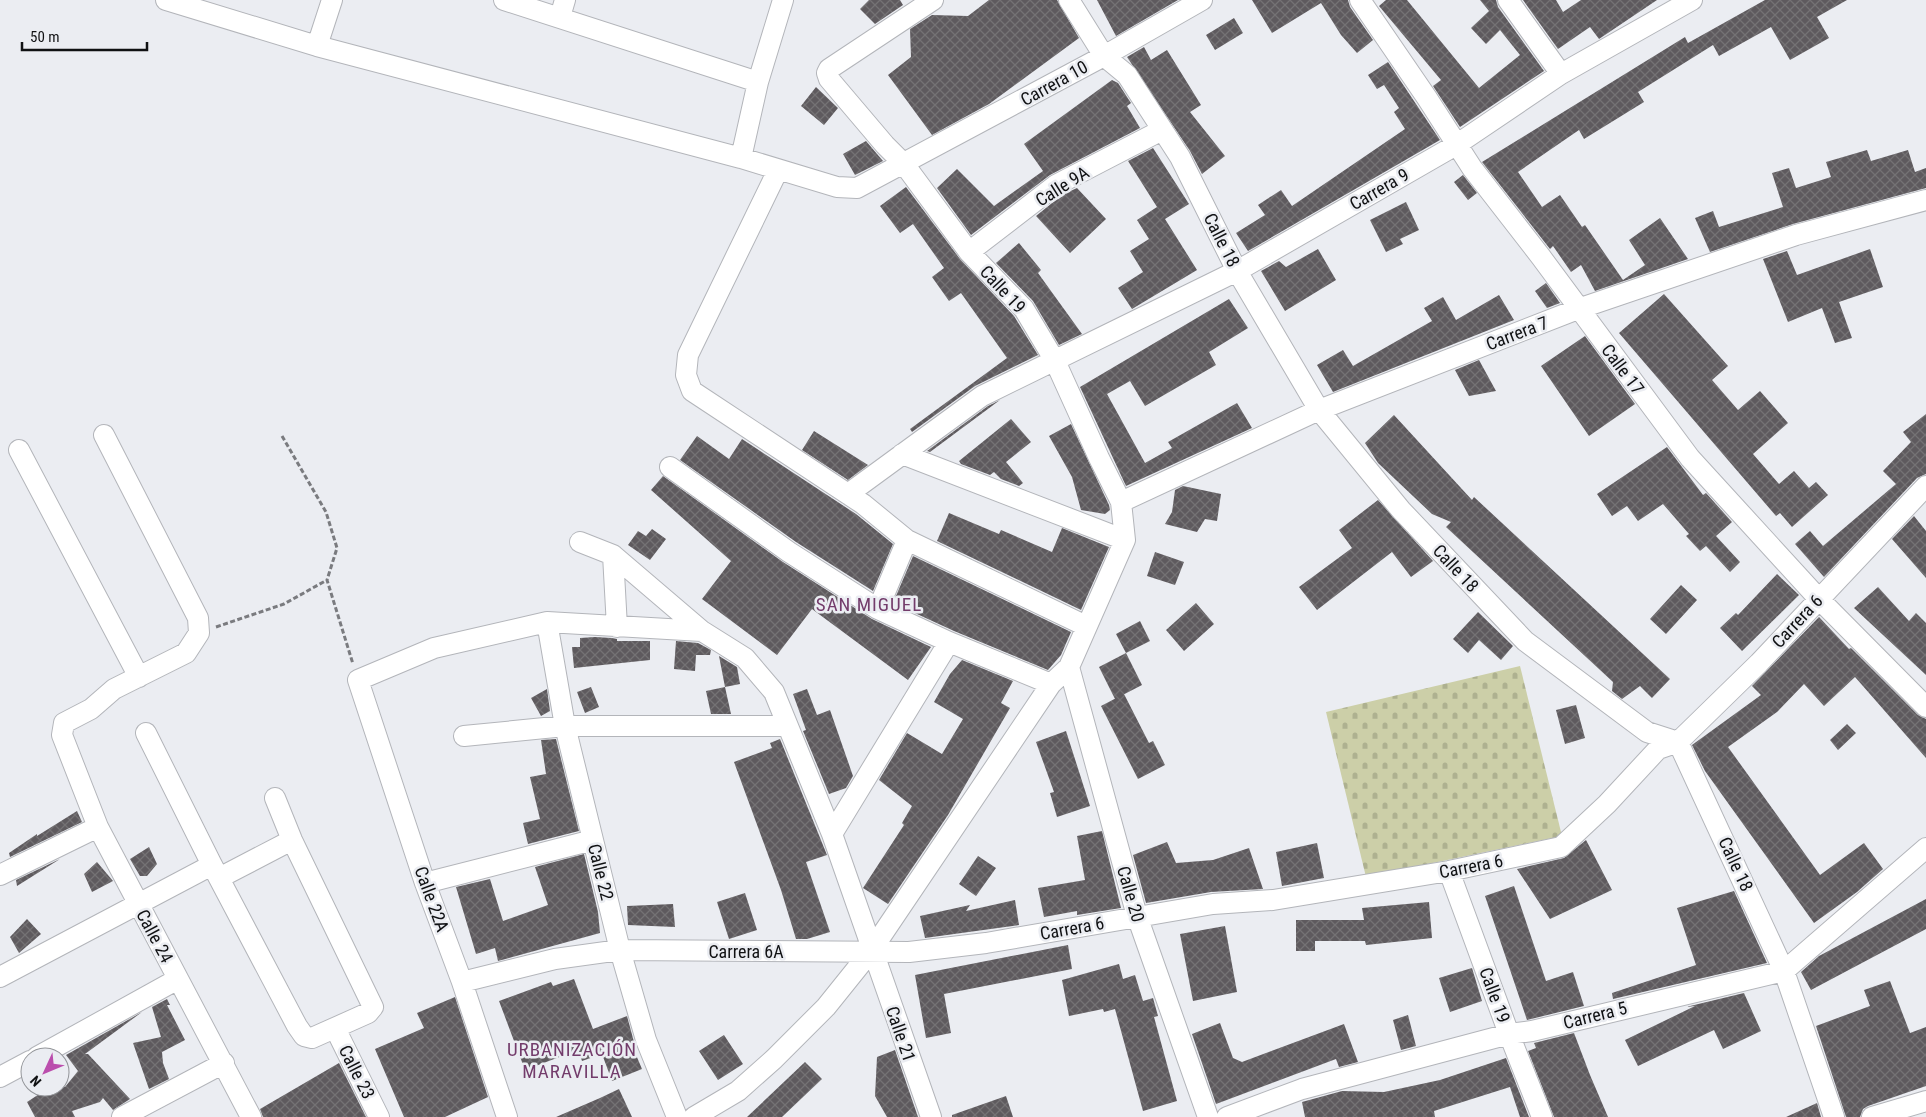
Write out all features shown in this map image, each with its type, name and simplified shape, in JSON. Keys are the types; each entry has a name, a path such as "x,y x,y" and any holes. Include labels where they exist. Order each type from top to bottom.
{"street":[{"name":"Carrera 10","path":"166,0 317,46 741,158 837,187 857,188 1104,56 1202,0"},
{"path":"317,46 332,0"},
{"path":"504,0 562,9 758,82"},
{"path":"741,158 758,82 783,0"},
{"name":"Calle 19","path":"933,0 828,69 829,79 885,145 904,164 969,252 1024,309 1055,361 1121,502 1125,540"},
{"name":"Calle 18","path":"1069,0 1104,56 1127,75 1180,157 1237,271 1319,410 1401,510 1525,641 1647,732 1678,742 1784,971 1834,1117"},
{"name":"Calle 17","path":"1360,0 1428,98 1456,145 1690,458 1818,598 1926,707"},
{"path":"1508,0 1561,74"},
{"name":"Carrera 9","path":"848,494 982,396 1237,271 1456,145 1561,74 1692,0"},
{"name":"Calle 9A","path":"969,252 1056,185 1162,130"},
{"path":"778,170 688,355 686,375 692,392 848,494 907,540 1086,626"},
{"name":"Carrera 7","path":"1121,502 1319,410 1578,309 1796,235 1926,200"},
{"path":"19,450 139,677 186,653 199,633 198,618 104,435"},
{"path":"694,1117 738,1091 774,1059 826,1007 871,951 1052,684 1069,667 1125,540 902,454"},
{"path":"670,468 782,547 878,609 949,642 1052,684"},
{"name":"Carrera 6","path":"871,951 909,952 986,942 1213,904 1273,900 1449,871 1561,847 1607,804 1658,749 1678,742 1759,663 1818,598 1926,486"},
{"path":"878,609 907,540"},
{"name":"Calle 21","path":"580,542 613,555 702,631 745,658 774,692 832,834 871,951 931,1117"},
{"path":"613,555 617,627"},
{"path":"358,680 434,648 547,622 702,631"},
{"name":"Calle 22","path":"547,622 565,726 620,950 646,1040 677,1117"},
{"path":"832,834 949,642"},
{"name":"Calle 20","path":"1069,667 1137,916 1208,1117"},
{"name":"Calle 24","path":"139,677 114,689 91,709 64,723 62,735 98,827 137,903 224,1062 251,1117"},
{"name":"Calle 22A","path":"358,680 425,883 462,982 507,1117"},
{"path":"464,736 565,726 787,726"},
{"path":"146,733 215,872 300,1031 304,1036 312,1038 368,1013 374,1007 292,840 275,798"},
{"path":"0,875 98,827"},
{"path":"0,977 137,903 292,840"},
{"path":"425,883 593,840"},
{"name":"Carrera 5","path":"1227,1117 1302,1088 1509,1034 1532,1031 1784,971 1926,848"},
{"name":"Calle 19","path":"1449,871 1509,1034 1542,1117"},
{"name":"Carrera 6A","path":"462,982 555,959 620,950 871,951"},
{"path":"55,1047 178,979"},
{"name":"Calle 23","path":"335,1028 379,1117"},
{"path":"122,1117 224,1062"},
{"path":"0,1077 20,1066"},
{"path":"1872,1117 1926,1101"}],"path":[{"path":"282,436 326,512 338,548 328,580 358,680"},
{"path":"199,633 284,604 328,580"}],"green space":[{"path":"1520,666 1562,836 1366,877 1326,712"}],"building":[{"path":"869,0 900,0 903,5 875,24 860,9"},
{"path":"989,0 1057,0 1079,38 989,104 932,135 888,75 911,57 910,29 932,15 968,16"},
{"path":"1097,0 1178,0 1116,36"},
{"path":"1252,0 1348,0 1350,7 1373,40 1357,53 1341,35 1321,3 1272,33"},
{"path":"1386,0 1407,0 1479,88 1520,55 1500,30 1486,44 1471,28 1489,11 1480,0 1496,0 1498,7 1544,71 1460,127 1433,86 1441,80 1379,6"},
{"path":"1523,0 1556,0 1563,12 1581,0 1657,0 1599,39 1590,27 1558,49"},
{"path":"1765,0 1847,0 1817,17 1829,38 1790,60 1771,27 1719,56 1713,45 1638,92 1644,102 1584,139 1579,130 1518,172 1542,207 1560,195 1582,227 1585,225 1623,280 1645,265 1629,240 1660,218 1688,259 1595,291 1581,265 1571,272 1553,246 1550,249 1482,162 1685,37 1688,43"},
{"path":"1234,18 1243,33 1215,50 1206,35"},
{"path":"1144,47 1151,60 1167,50 1201,105 1190,112 1225,156 1202,174 1190,151 1127,57"},
{"path":"1388,62 1440,140 1248,251 1236,233 1265,215 1258,205 1281,190 1292,206 1405,129 1394,112 1399,108 1384,85 1377,89 1368,75"},
{"path":"1112,80 1118,83 1131,103 1127,106 1140,128 1050,175 971,235 937,188 957,169 994,206 1043,171 1024,144"},
{"path":"816,87 838,108 824,125 801,106"},
{"path":"866,141 883,161 855,175 843,154"},
{"path":"1153,148 1189,204 1165,219 1197,270 1132,309 1118,288 1143,272 1130,251 1149,239 1137,220 1157,207 1128,161"},
{"path":"1867,150 1871,161 1908,150 1915,172 1926,168 1926,188 1793,224 1710,252 1695,218 1713,211 1719,227 1783,207 1772,173 1789,168 1796,188 1831,177 1826,162"},
{"path":"1463,175 1477,193 1468,200 1454,182"},
{"path":"906,187 960,259 1014,316 1038,355 975,386 912,432 910,429 1007,358 961,293 949,301 932,277 944,268 913,224 900,233 880,206"},
{"path":"1077,188 1106,219 1070,253 1036,216 1062,195"},
{"path":"1406,202 1419,230 1400,239 1403,244 1386,252 1370,220"},
{"path":"1019,243 1041,270 1038,273 1082,334 1059,345 1033,301 996,263"},
{"path":"1318,249 1336,280 1285,311 1261,271 1279,261 1286,267"},
{"path":"1870,249 1883,287 1839,302 1852,338 1835,343 1822,308 1788,322 1763,259 1787,251 1797,275"},
{"path":"1546,283 1560,303 1547,308 1535,291"},
{"path":"1664,294 1728,366 1712,380 1738,410 1760,391 1788,423 1753,454 1779,484 1794,471 1809,488 1816,482 1828,495 1792,527 1780,513 1776,516 1619,333"},
{"path":"1499,295 1514,320 1333,392 1317,365 1343,350 1353,366 1432,321 1424,308 1443,297 1456,320"},
{"path":"1229,299 1248,328 1209,352 1216,365 1145,406 1130,381 1107,394 1145,463 1172,448 1168,442 1237,403 1252,428 1126,486 1080,387"},
{"path":"1585,336 1635,404 1589,436 1541,366"},
{"path":"1479,360 1496,391 1469,396 1455,370"},
{"path":"1000,400 930,452 927,451 988,406"},
{"path":"1926,414 1926,474 1917,478 1824,577 1795,544 1810,531 1823,546 1896,484 1883,471 1911,442 1903,432"},
{"path":"1394,415 1472,500 1474,497 1670,679 1652,698 1640,686 1622,699 1612,691 1613,682 1446,527 1451,522 1432,514 1378,463 1365,443"},
{"path":"1011,419 1031,442 1006,462 1023,483 1019,486 1001,479 994,472 990,475 961,464 959,461"},
{"path":"1071,424 1109,505 1110,510 1105,514 1081,510 1072,477 1049,436"},
{"path":"814,431 868,465 848,480 802,450"},
{"path":"697,436 729,459 742,439 856,514 893,544 873,591 796,542 680,460"},
{"path":"1667,447 1703,495 1706,493 1732,522 1716,536 1740,562 1730,572 1706,546 1700,551 1686,536 1689,534 1663,504 1638,521 1627,506 1612,516 1597,494"},
{"path":"663,476 783,562 872,619 931,647 908,680 812,609 777,655 702,599 731,561 651,490"},
{"path":"1183,486 1221,494 1217,521 1205,519 1197,532 1165,524 1172,512 1175,490"},
{"path":"1378,500 1433,561 1411,577 1392,552 1317,610 1299,587 1352,548 1339,530"},
{"path":"949,513 999,534 1001,530 1052,552 1062,528 1109,547 1081,610 937,541"},
{"path":"1914,516 1926,531 1926,578 1892,539"},
{"path":"652,529 666,539 650,560 628,545 638,531 646,536"},
{"path":"1155,552 1184,562 1175,585 1147,576"},
{"path":"913,556 1071,632 1061,655 1048,670 893,603"},
{"path":"1777,574 1799,595 1742,651 1720,628 1736,613 1738,615"},
{"path":"1681,585 1697,600 1666,634 1650,619"},
{"path":"1878,587 1909,621 1916,613 1926,623 1926,675 1854,608"},
{"path":"1196,603 1214,624 1184,651 1166,630"},
{"path":"1478,612 1513,646 1501,660 1479,640 1468,653 1453,639"},
{"path":"1819,617 1849,649 1851,648 1918,715 1926,719 1926,758 1855,677 1824,706 1804,684 1777,712 1728,747 1820,875 1864,843 1883,869 1857,892 1814,923 1705,771 1692,745 1761,695 1752,686"},
{"path":"1140,621 1150,641 1126,653 1116,634"},
{"path":"580,638 612,638 617,639 617,641 650,641 650,660 574,668 572,647 580,647"},
{"path":"676,641 698,643 711,650 710,655 696,655 695,671 674,669"},
{"path":"1126,653 1142,685 1115,699 1099,667"},
{"path":"719,656 737,667 740,684 725,687"},
{"path":"962,660 1013,681 1001,703 1010,708 948,815 888,904 863,888 904,825 902,823 912,806 879,780 907,733 942,754 963,719 934,702 950,674"},
{"path":"591,687 599,707 585,713 577,692"},
{"path":"725,687 731,714 711,714 706,691"},
{"path":"547,689 550,711 541,716 531,698"},
{"path":"807,689 817,715 830,710 853,776 846,788 829,794 803,731 806,730 793,694"},
{"path":"1124,694 1149,743 1153,741 1165,765 1138,779 1101,706"},
{"path":"1576,705 1585,738 1565,744 1556,710"},
{"path":"1847,724 1856,733 1838,750 1830,740"},
{"path":"1066,731 1090,806 1057,817 1050,793 1054,792 1036,742"},
{"path":"556,739 579,831 528,844 523,823 540,819 530,777 546,774 541,740"},
{"path":"780,739 827,855 806,862 830,932 807,939 796,939 781,890 734,762 772,748 770,743"},
{"path":"77,811 82,822 10,857 9,853"},
{"path":"1102,831 1121,908 1077,915 1077,911 1044,917 1038,888 1085,880 1077,836"},
{"path":"1586,840 1612,890 1550,919 1517,869 1564,858"},
{"path":"1167,842 1176,863 1213,860 1249,848 1263,889 1211,892 1146,903 1133,855"},
{"path":"1317,843 1324,878 1282,886 1276,852"},
{"path":"149,847 157,864 147,876 140,876 130,859"},
{"path":"584,854 598,912 600,933 498,961 495,948 476,954 456,887 490,879 503,921 548,905 535,867"},
{"path":"978,856 996,868 976,896 959,884"},
{"path":"60,859 17,886 16,880"},
{"path":"97,862 113,881 92,892 84,874"},
{"path":"1514,886 1546,981 1573,972 1584,1006 1527,1020 1485,896"},
{"path":"1734,891 1767,963 1613,999 1612,993 1696,965 1677,908"},
{"path":"745,893 757,930 729,939 717,902"},
{"path":"1926,899 1926,929 1811,990 1801,972 1819,956"},
{"path":"1015,900 1019,925 925,938 920,916 970,905 966,911"},
{"path":"1429,902 1432,938 1366,945 1365,941 1315,941 1315,951 1296,951 1296,920 1364,920 1362,908"},
{"path":"673,904 675,927 628,925 627,906"},
{"path":"27,919 41,934 19,953 10,937"},
{"path":"1225,926 1237,992 1193,1001 1180,934"},
{"path":"1068,945 1072,969 944,994 951,1033 926,1038 915,975"},
{"path":"1119,964 1123,979 1135,975 1143,1001 1153,998 1158,1016 1154,1017 1177,1101 1143,1111 1115,1009 1104,1012 1103,1009 1069,1016 1062,980"},
{"path":"1472,968 1482,1001 1450,1012 1439,978"},
{"path":"574,979 593,1029 627,1016 634,1042 631,1043 642,1069 612,1081 602,1054 582,1061 578,1050 525,1070 499,1001 551,982 553,986"},
{"path":"1890,981 1910,1033 1926,1027 1926,1086 1868,1106 1863,1109 1860,1117 1846,1117 1816,1026 1870,1006 1864,990"},
{"path":"1744,993 1761,1031 1723,1049 1714,1030 1638,1066 1625,1040 1695,1006 1686,1007"},
{"path":"455,997 488,1097 445,1117 404,1117 375,1049 424,1028 417,1013"},
{"path":"167,999 170,1005 167,1005 185,1040 162,1052 163,1063 169,1079 149,1089 133,1043 161,1037 152,1007"},
{"path":"142,1012 85,1054 88,1054 130,1099 113,1110 103,1098 100,1102 72,1111 75,1117 35,1117 27,1102 35,1097 70,1097 70,1081 78,1071 70,1060 70,1053"},
{"path":"1408,1015 1416,1046 1401,1050 1393,1020"},
{"path":"1220,1023 1233,1058 1242,1062 1344,1024 1358,1062 1339,1067 1336,1059 1216,1104 1192,1034"},
{"path":"1574,1033 1608,1117 1554,1117 1528,1051 1536,1048 1534,1043"},
{"path":"724,1035 743,1064 718,1080 699,1051"},
{"path":"895,1050 918,1117 887,1117 875,1096 877,1057"},
{"path":"1506,1058 1529,1117 1520,1117 1510,1087 1434,1111 1435,1117 1305,1117 1302,1102 1342,1091 1384,1092 1440,1080"},
{"path":"805,1062 822,1079 782,1117 747,1117"},
{"path":"339,1063 366,1117 263,1117 260,1109"},
{"path":"619,1089 632,1117 556,1117 600,1098"},
{"path":"1006,1096 1013,1117 952,1117 952,1115"},
{"path":"1817,1103 1821,1117 1786,1117"}],"district":[{"name":"SAN MIGUEL","path":"869,604"},
{"name":"URBANIZACIÓN MARAVILLA","path":"572,1060"}]}
